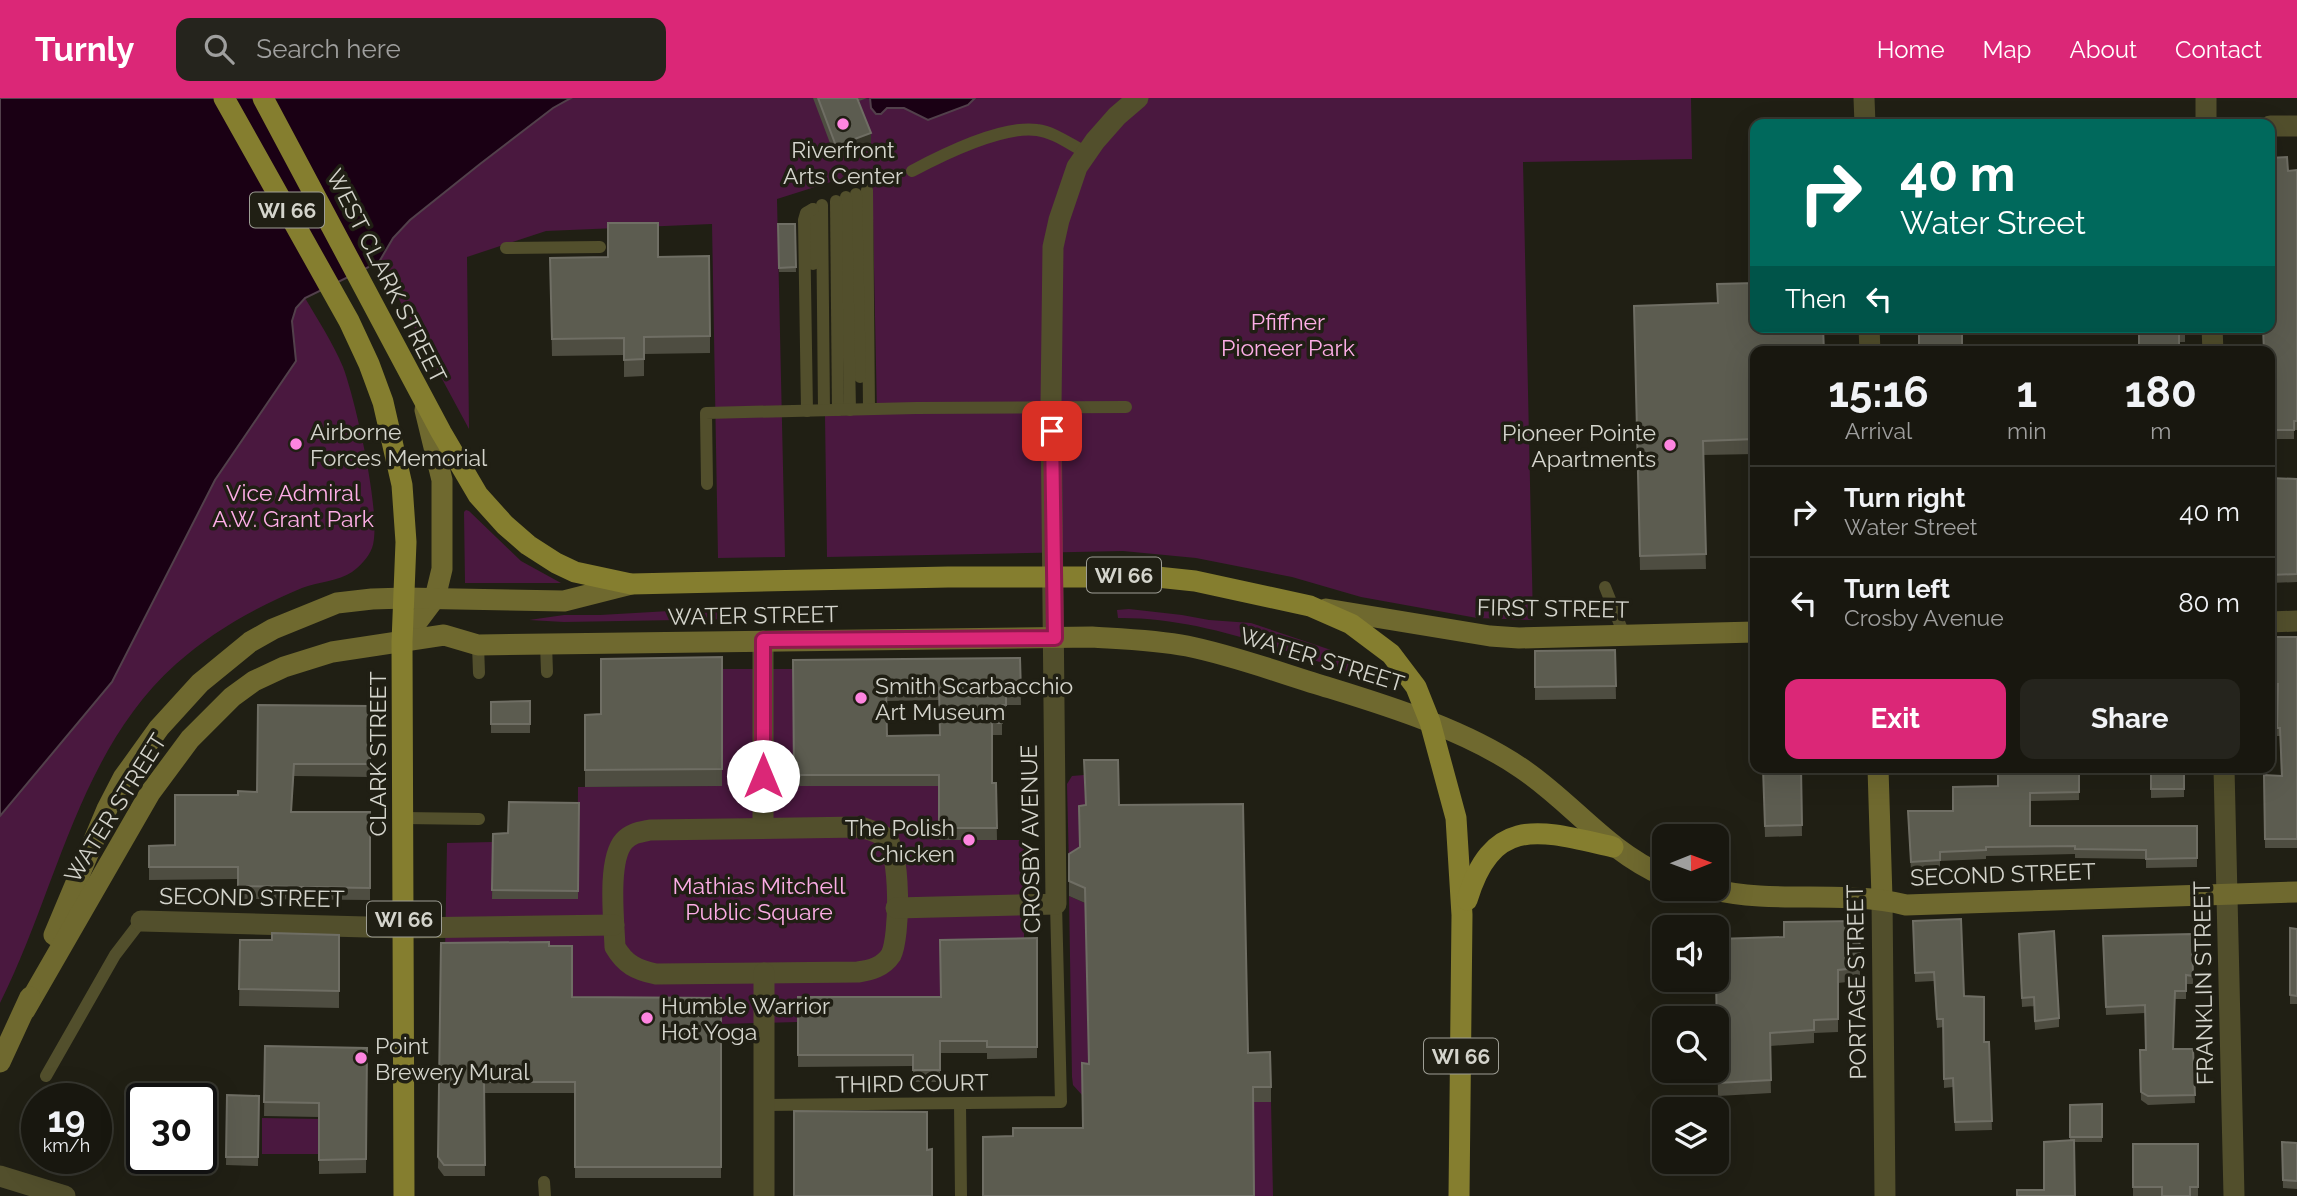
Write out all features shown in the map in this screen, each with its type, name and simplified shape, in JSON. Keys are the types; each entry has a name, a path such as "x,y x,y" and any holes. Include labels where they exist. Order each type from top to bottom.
{"main road":[{"name":"CLARK STREET","path":"224,98 349,321 383,402 397,460 405,517 402,642 404,1196"},
{"name":"WEST CLARK STREET","path":"263,98 420,391"},
{"name":"WI 66","path":"420,391 478,495 505,525 528,545 575,572 631,584"},
{"name":"WATER STREET","path":"631,584 1054,576 1157,577 1207,584 1310,606"},
{"name":"WI 66","path":"1310,606 1351,624 1391,654 1416,687 1430,722 1456,818 1462,915 1459,1196"},
{"path":"1462,915 1482,862 1486,856 1513,838 1542,832 1613,847"}],"street":[{"name":"CROSBY AVENUE","path":"1056,904 1051,406 1054,247 1069,186 1087,153 1117,116 1138,98"},
{"path":"1864,98 1865,119"},
{"path":"2206,98 2206,119"},
{"path":"2275,126 2297,126"},
{"name":"WEST CLARK STREET","path":"402,642 435,598 442,569 442,480 420,391"},
{"name":"WATER STREET","path":"0,1062 25,1010 107,809 123,778 159,728 191,692 232,655 273,629 337,603 405,598 564,601 631,584"},
{"name":"FIRST STREET","path":"1310,606 1490,636 1519,638 1750,632"},
{"path":"2275,622 2297,621"},
{"name":"WATER STREET","path":"25,1010 150,793 209,718 254,681 284,667 332,652 444,635 478,645 1055,638 1150,641 1186,646 1387,705 1500,754 1523,769 1613,847"},
{"path":"763,640 763,828"},
{"name":"PORTAGE STREET","path":"1878,773 1885,1196"},
{"name":"FRANKLIN STREET","path":"2224,773 2234,1196"},
{"path":"861,827 887,839 894,851 897,867 896,908 896,939 892,953 884,963 872,969 858,972 656,974 631,967 615,947 614,866 624,840 635,833 650,830 861,827"},
{"path":"1613,847 1652,869"},
{"name":"SECOND STREET","path":"1729,891 1772,896 1882,898 1909,905 2297,892"},
{"path":"896,908 1056,904"},
{"name":"SECOND STREET","path":"141,921 404,928 614,925"},
{"path":"764,973 764,1196"},
{"path":"0,1176 65,1196"}],"lane":[{"path":"912,171 946,152 1016,130 1041,131 1087,153"},
{"path":"855,409 851,196 855,409"},
{"path":"817,207 815,410 804,219 806,214 817,207"},
{"path":"506,248 600,247"},
{"path":"707,484 706,413 1126,407"},
{"path":"1605,587 1625,637"},
{"path":"546,644 547,672"},
{"path":"478,645 479,673"},
{"path":"404,818 479,819"},
{"name":"CROSBY AVENUE","path":"1056,904 1061,1102"},
{"path":"46,1076 115,955 141,921"},
{"name":"THIRD COURT","path":"764,1105 1061,1102"},
{"path":"960,1104 961,1196"},
{"path":"544,1182 545,1196"}],"green space":[{"name":"Pfiffner Pioneer Park","path":"571,98 1691,98 1692,159 1523,162 1533,620 1477,618 1361,597 1292,577 1196,558 1123,551 827,557 825,416 877,414 872,169 777,199 785,557 718,558 712,224 546,231 467,257 469,429 379,262 393,238 410,220 553,108"},
{"name":"Vice Admiral A.W. Grant Park","path":"305,298 339,358 354,404 371,486 374,512 372,548 361,564 347,575 285,595 220,630 176,664 143,699 115,738 92,780 0,1003 0,816 112,682 215,480 296,361 292,321 296,308"},
{"path":"466,510 521,561 561,583 465,583"},
{"path":"739,607 740,617 736,619 564,622 529,620 564,615"},
{"path":"1129,609 1251,623 1331,650 1358,664 1368,676 1207,628 1148,619 1118,618 1117,610"},
{"name":"Mathias Mitchell Public Square","path":"722,669 793,669 794,786 939,786 939,840 1024,840 1024,950 941,1009 798,1009 797,1022 721,1024 572,1010 445,954 447,843 493,842 492,899 577,899 578,787 721,786"},
{"path":"1084,775 1086,820 1080,862 1069,868 1067,784 1072,776"},
{"path":"1069,896 1085,903 1089,1078 1082,1079 1082,1095 1073,1085 1072,1077"},
{"path":"1253,1102 1271,1102 1273,1196 1254,1196"},
{"path":"262,1118 319,1119 319,1154 262,1154"}],"shaded area":[{"path":"0,98 571,98 553,108 410,220 393,238 379,262 305,298 296,308 292,321 296,361 215,480 112,682 0,816"},
{"path":"870,98 975,98 968,105 928,120 904,108 887,108 881,114 876,114 871,108"}],"building":[{"name":"Riverfront Arts Center","path":"818,98 857,98 871,133 836,146"},
{"path":"2287,157 2288,171 2297,170 2297,421 2294,421 2294,430 2275,430 2275,346 2264,346 2263,333 2275,333 2275,158"},
{"path":"608,223 658,223 658,257 709,256 710,336 644,337 644,359 624,360 624,338 552,339 550,258 608,257"},
{"path":"778,224 795,224 796,267 779,268"},
{"name":"Pioneer Pointe Apartments","path":"1750,283 1750,333 1823,333 1824,346 1750,346 1750,439 1703,441 1706,554 1640,556 1634,306 1718,303 1717,284"},
{"path":"1919,333 1962,333 1962,346 1919,346"},
{"path":"2139,333 2185,333 2179,334 2179,346 2139,346"},
{"path":"2275,478 2297,479 2297,574 2275,575"},
{"path":"2275,637 2297,637 2297,839 2265,839 2264,775 2282,776 2280,728 2277,728 2278,684 2275,684"},
{"path":"1615,650 1616,686 1535,687 1535,651"},
{"path":"722,657 722,769 585,770 585,715 601,714 601,659"},
{"path":"1020,658 1021,693 1006,693 1006,705 1002,705 1002,723 992,723 992,783 996,783 997,828 939,828 939,775 794,775 793,660","holes":["939,688 940,735 887,736 886,689"]},
{"path":"530,701 530,724 491,724 491,702"},
{"path":"258,705 371,706 370,764 294,764 291,812 370,812 370,888 238,886 238,867 149,867 149,846 175,845 175,795 238,795 238,791 257,792"},
{"path":"1084,760 1118,760 1119,805 1243,804 1248,1053 1270,1052 1271,1087 1253,1087 1254,1196 983,1196 983,1137 1013,1136 1013,1128 1083,1128 1082,1063 1089,1064 1085,888 1069,881 1069,854 1080,847 1079,806 1086,805"},
{"path":"1763,773 1801,773 1802,825 1765,826"},
{"path":"1998,773 2079,773 2079,792 2030,793 2030,826 2197,826 2197,858 2146,859 2146,850 2075,849 2075,846 1986,847 1986,850 1940,852 1940,860 1911,862 1908,811 1953,811 1953,787 1998,786"},
{"path":"2151,773 2184,773 2184,789 2151,789"},
{"path":"509,802 579,803 578,891 492,890 493,834 508,833"},
{"path":"1961,919 1964,996 1984,997 1984,1042 1989,1042 1992,1121 1955,1122 1953,1078 1944,1079 1943,1019 1937,1019 1934,972 1915,973 1913,921"},
{"path":"1859,921 1860,963 1847,963 1847,969 1838,970 1838,1019 1814,1020 1814,1030 1770,1033 1771,1080 1729,1082 1729,1006 1717,1006 1716,992 1729,992 1729,939 1784,937 1784,922"},
{"path":"2290,928 2297,929 2297,996 2290,995"},
{"path":"2054,931 2059,1018 2035,1021 2034,997 2022,998 2019,934"},
{"path":"272,933 339,935 339,991 239,989 240,940 272,940"},
{"path":"2192,934 2193,976 2186,975 2186,991 2175,991 2173,1049 2193,1049 2195,1095 2148,1096 2141,1092 2140,1050 2146,1050 2145,1005 2106,1007 2103,936"},
{"path":"1037,938 1037,1047 987,1047 987,1041 940,1041 940,1070 913,1070 913,1055 798,1055 798,997 941,997 940,940"},
{"path":"549,942 549,946 572,946 572,997 721,998 721,1167 575,1167 575,1082 484,1082 485,1165 444,1165 438,1157 441,943"},
{"path":"265,1046 367,1048 366,1159 319,1160 319,1103 264,1102"},
{"path":"227,1095 259,1096 258,1157 226,1157"},
{"path":"2102,1104 2102,1137 2070,1137 2070,1105"},
{"path":"794,1111 927,1112 927,1150 932,1149 932,1196 794,1196"},
{"path":"2074,1140 2075,1196 2017,1196 2017,1190 2044,1190 2044,1142"},
{"path":"2282,1142 2297,1143 2297,1181 2283,1180"},
{"path":"2133,1144 2198,1144 2198,1187 2190,1187 2190,1196 2162,1196 2162,1187 2133,1187"}],"place":[{"name":"Riverfront Arts Center","path":"843,124"},
{"name":"Airborne Forces Memorial","path":"296,444"},
{"name":"Pioneer Pointe Apartments","path":"1670,445"},
{"name":"Smith Scarbacchio Art Museum","path":"861,698"},
{"name":"The Polish Chicken","path":"969,840"},
{"name":"Humble Warrior Hot Yoga","path":"647,1018"},
{"name":"Point Brewery Mural","path":"361,1058"}],"route":[{"path":"763,776 763,640 1055,638 1052,431"}]}
